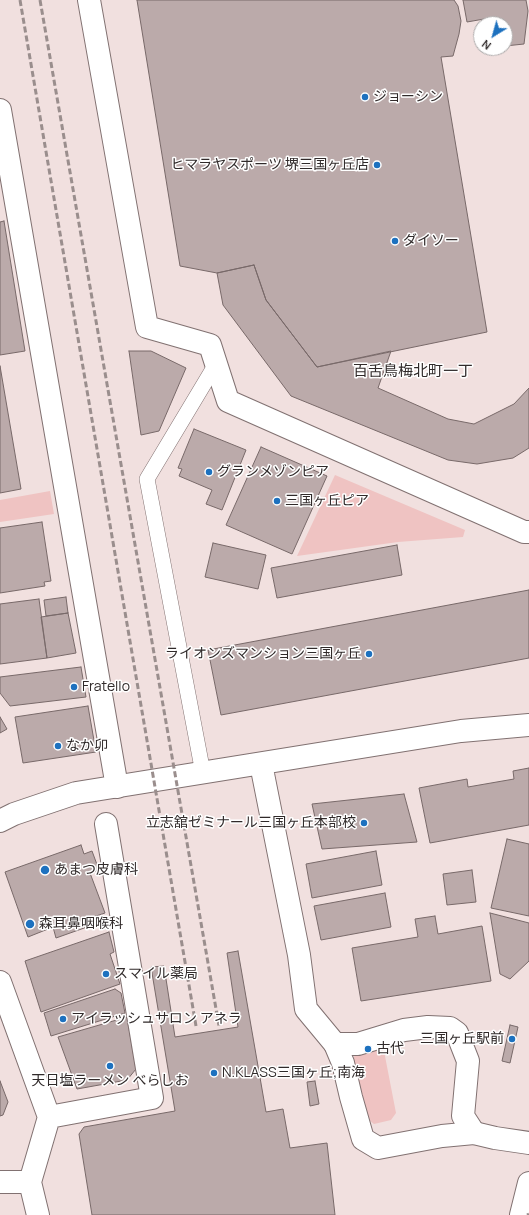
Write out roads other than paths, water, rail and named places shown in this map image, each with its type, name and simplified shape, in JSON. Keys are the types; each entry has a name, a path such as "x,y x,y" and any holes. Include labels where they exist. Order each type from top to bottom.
{"main road":[{"path":"90,0 147,327 210,345 228,401 517,529 524,532 529,532"},
{"path":"0,116 117,786"},
{"path":"0,821 14,814 76,794 117,786 461,731 529,725"},
{"path":"261,764 299,955 306,1009 335,1044 343,1063 363,1139 378,1148 442,1136 474,1133 529,1143"},
{"path":"49,1117 152,1098 106,824"},
{"path":"0,982 49,1117 30,1182 38,1215"},
{"path":"335,1044 358,1044 404,1030 428,1027 450,1028 457,1033 468,1061 463,1116 474,1133"},
{"path":"0,1182 30,1182"},
{"path":"521,1215 529,1183"}],"lane":[{"path":"203,773 147,479 216,364"}],"railway":[{"path":"20,0 196,1026"},
{"path":"40,0 219,1026"}],"place":[{"name":"ジョーシン","path":"365,97"},
{"name":"ヒマラヤスポーツ 堺三国ヶ丘店","path":"377,165"},
{"name":"ダイソー","path":"395,241"},
{"name":"グランメゾンピア","path":"209,472"},
{"name":"三国ヶ丘ピア","path":"277,501"},
{"name":"ライオンズマンション三国ヶ丘","path":"369,654"},
{"name":"Fratello","path":"74,687"},
{"name":"なか卯","path":"58,746"},
{"name":"立志舘ゼミナール三国ヶ丘本部校","path":"364,823"},
{"name":"あまつ皮膚科","path":"45,870"},
{"name":"森耳鼻咽喉科","path":"30,924"},
{"name":"スマイル薬局","path":"106,974"},
{"name":"アイラッシュサロン アネラ","path":"63,1019"},
{"name":"三国ヶ丘駅前","path":"512,1039"},
{"name":"古代","path":"368,1049"},
{"name":"天日塩ラーメン べらしお","path":"110,1066"},
{"name":"N.KLASS三国ヶ丘;南海","path":"214,1073"}],"district":[{"name":"百舌鳥梅北町一丁","path":"413,372"}]}
